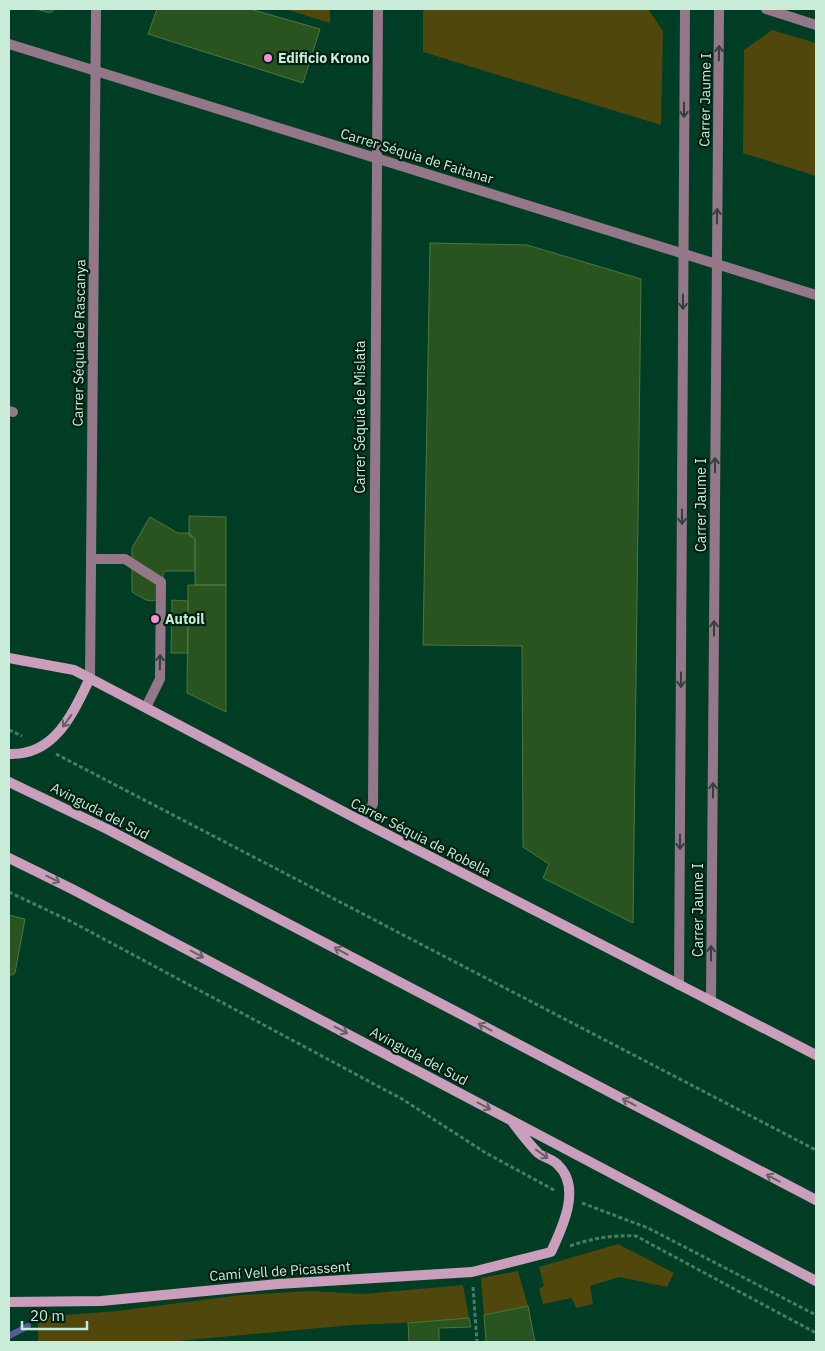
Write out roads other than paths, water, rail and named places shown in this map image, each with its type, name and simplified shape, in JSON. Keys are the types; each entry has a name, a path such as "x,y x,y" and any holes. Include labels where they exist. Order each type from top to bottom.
{"main road":[{"name":"Carrer Séquia de Robella","path":"9,658 74,670 363,822 816,1055"},
{"path":"9,754 19,754 43,747 56,737 74,712 90,678"},
{"name":"Avinguda del Sud","path":"9,782 107,828 816,1200"},
{"name":"Avinguda del Sud","path":"9,858 72,889 816,1281"},
{"name":"Camí Vell de Picassent","path":"9,1302 101,1301 278,1284 472,1272 551,1252 564,1222 569,1197 566,1177 558,1164 539,1153 509,1119"}],"street":[{"name":"Carrer Séquia de Rascanya","path":"90,678 96,9"},
{"name":"Carrer Séquia de Mislata","path":"363,822 373,804 375,158 378,9"},
{"name":"Carrer Jaume I","path":"679,985 684,9"},
{"name":"Carrer Jaume I","path":"711,1001 719,9"},
{"path":"766,9 816,24"},
{"name":"Carrer Séquia de Faitanar","path":"9,44 816,295"},
{"path":"91,559 125,559 161,582 160,679 146,707"}],"waterway":[{"path":"9,1336 28,1326"}],"place":[{"name":"Edificio Krono","path":"268,58"},
{"name":"Autoil","path":"155,619"}]}
